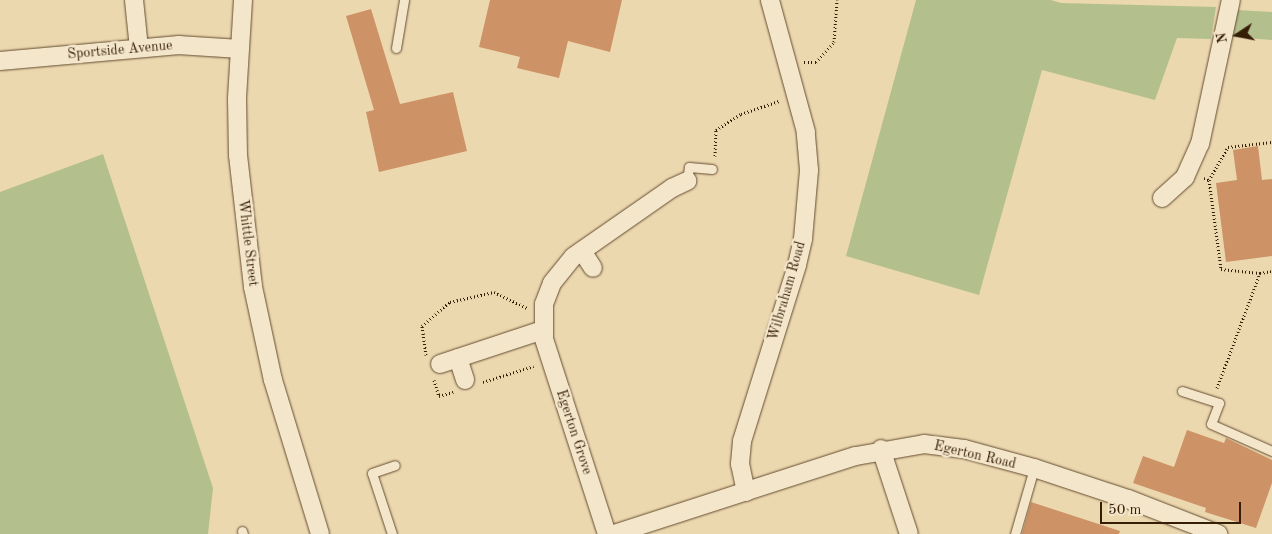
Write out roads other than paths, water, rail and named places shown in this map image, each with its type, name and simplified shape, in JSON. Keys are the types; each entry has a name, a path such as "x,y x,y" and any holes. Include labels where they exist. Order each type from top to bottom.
{"street":[{"path":"134,0 139,48"},
{"name":"Whittle Street","path":"243,0 239,49 238,155 253,287 273,380 320,534"},
{"name":"Wilbraham Road","path":"746,492 740,464 742,441 803,238 809,151 770,0"},
{"path":"1162,198 1188,171 1200,144 1231,0"},
{"name":"Sportside Avenue","path":"0,61 139,48 200,45 239,49"},
{"name":"Egerton Grove","path":"607,534 543,330 544,304 552,283 561,269 582,251 672,188 687,181"},
{"path":"582,251 593,268"},
{"path":"440,364 543,330"},
{"path":"458,358 465,380"},
{"name":"Egerton Road","path":"614,534 881,449 924,444 947,446 1034,468 1128,499 1218,534"},
{"path":"881,449 909,534"}],"lane":[{"path":"396,48 404,0"},
{"path":"687,181 689,167 712,169"},
{"path":"1182,391 1219,403 1212,424 1272,451"},
{"path":"392,534 372,473 395,465"},
{"path":"1016,534 1034,468"}]}
